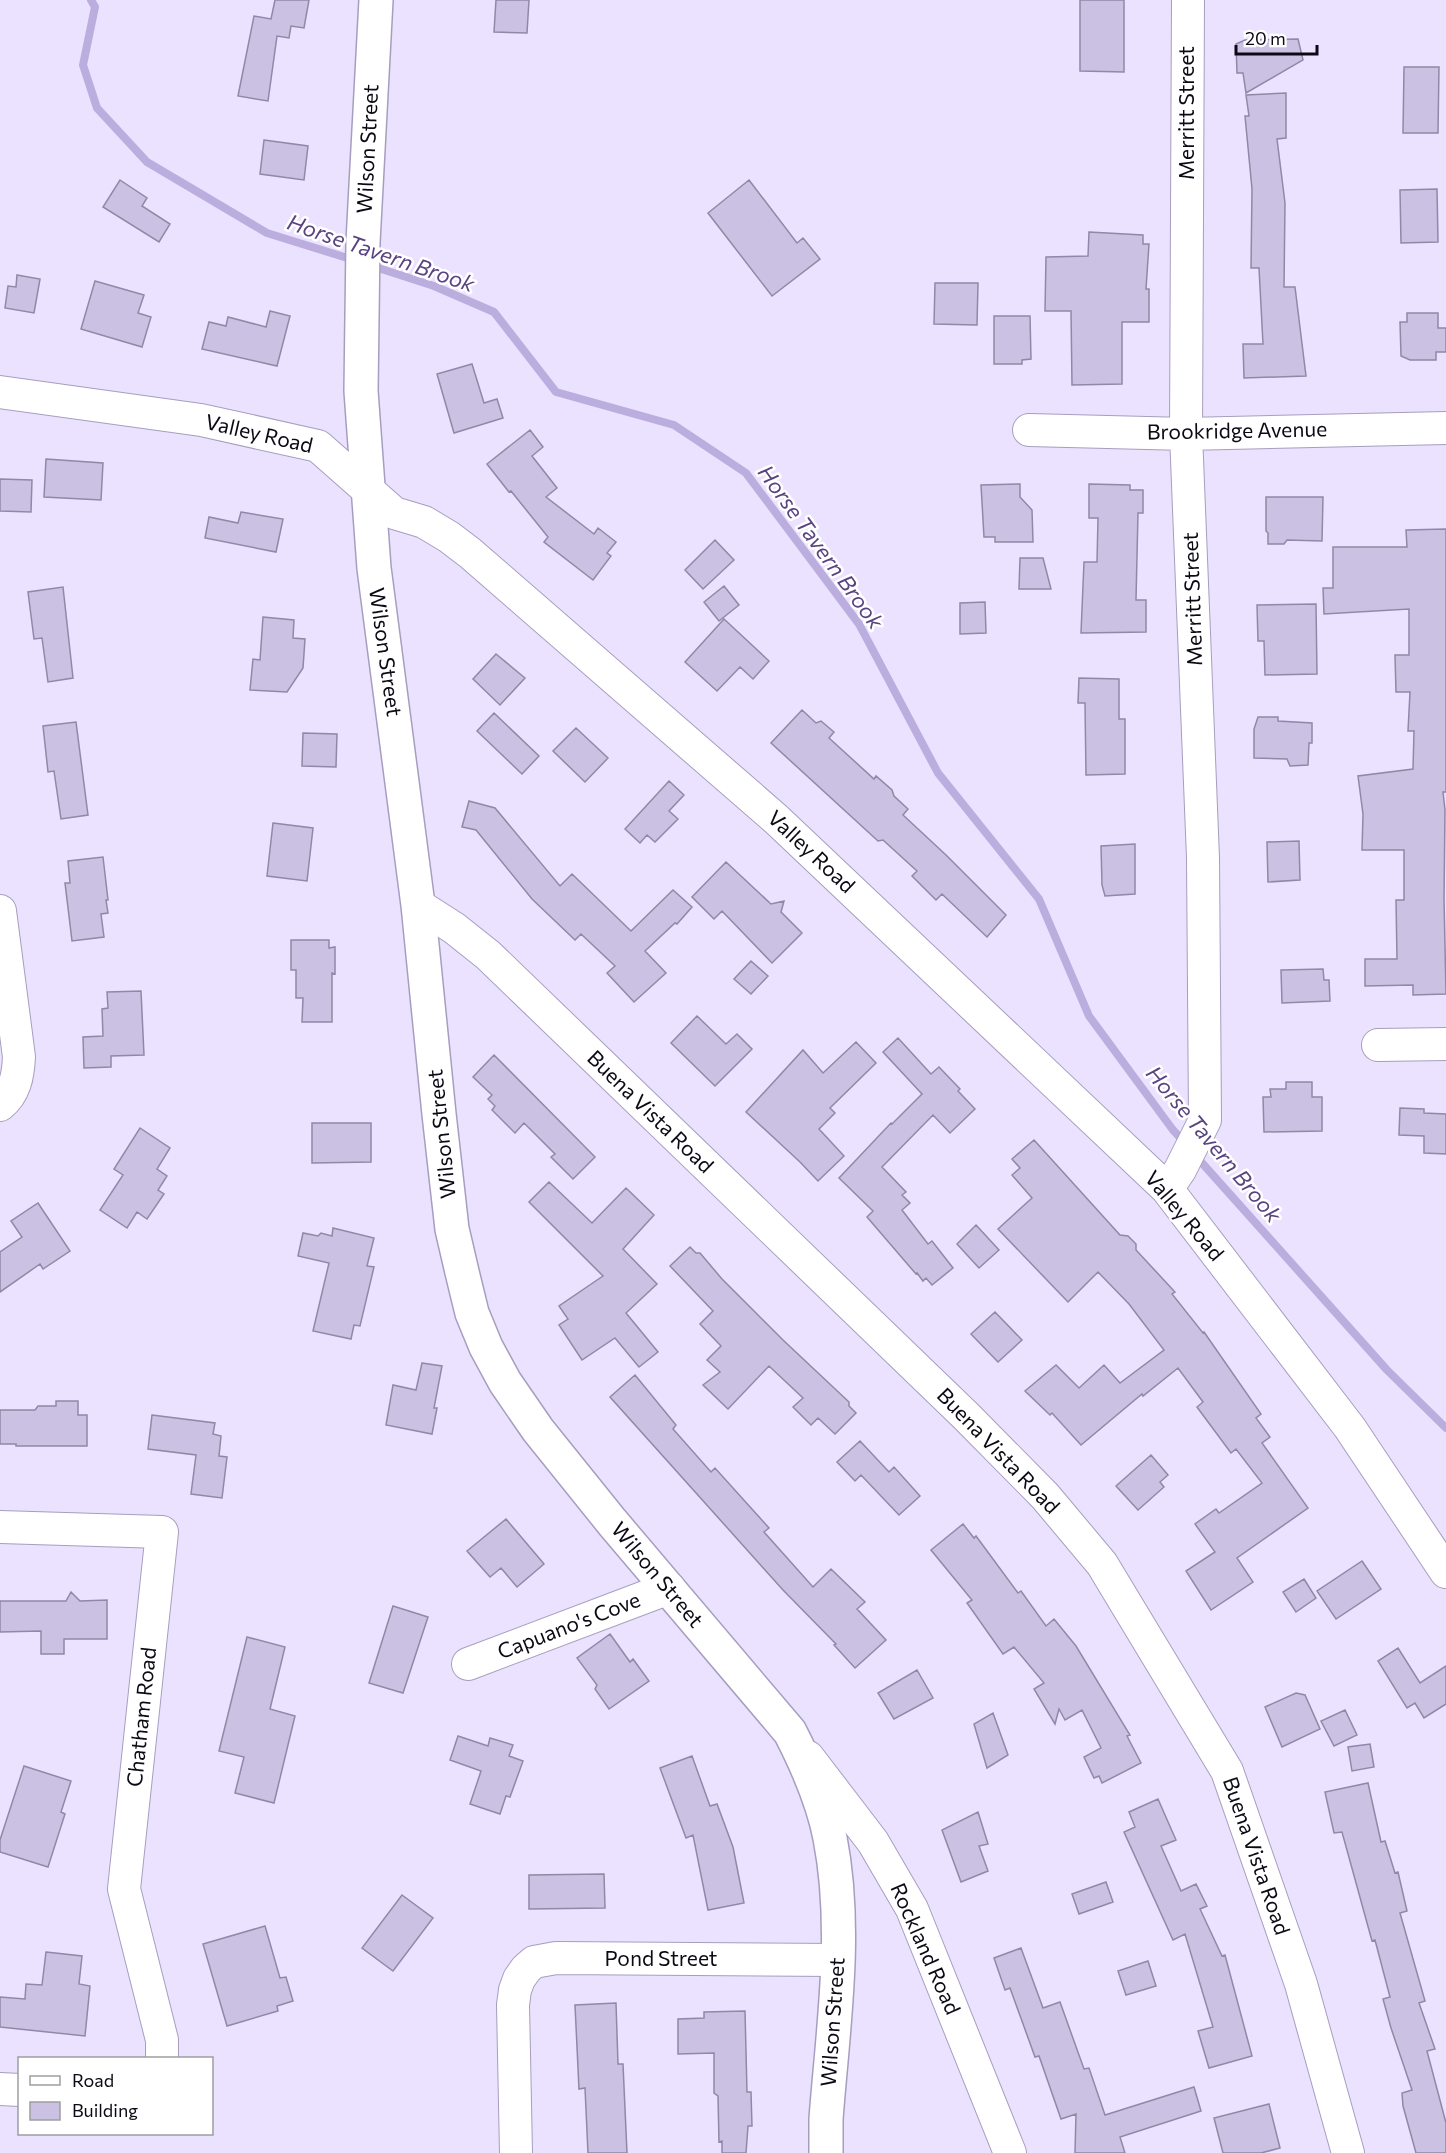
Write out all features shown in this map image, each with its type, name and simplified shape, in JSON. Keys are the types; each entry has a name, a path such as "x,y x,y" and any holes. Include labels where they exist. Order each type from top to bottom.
{"main road":[{"name":"Wilson Street","path":"376,0 363,242 361,391 374,568 418,905 452,1229 472,1313 505,1382 538,1430 790,1732 814,1785 830,1837 839,1915 826,2153"}],"street":[{"name":"Merritt Street","path":"1173,1179 1204,1120 1203,858 1186,434 1188,0"},
{"name":"Valley Road","path":"0,392 201,420 318,446 369,488 394,513 424,522 470,553 776,819 1173,1179 1350,1428 1446,1572"},
{"name":"Brookridge Avenue","path":"1029,430 1186,434 1446,428"},
{"name":"Buena Vista Road","path":"418,905 454,928 496,963 966,1416 1045,1496 1102,1564 1227,1772 1301,1984 1348,2153"},
{"path":"0,911 19,1057 17,1080 6,1100 0,1105"},
{"path":"1378,1045 1446,1044"},
{"name":"Chatham Road","path":"0,1527 162,1532 124,1889 162,2040 162,2057"},
{"name":"Capuano's Cove","path":"468,1664 669,1588"},
{"name":"Rockland Road","path":"790,1732 873,1842 912,1909 1010,2153"},
{"name":"Pond Street","path":"516,2153 513,2005 519,1979 534,1962 545,1959 837,1960"},
{"path":"0,2089 18,2090"}],"building":[{"path":"275,0 309,0 304,28 291,26 289,38 277,36 268,101 238,96 254,16 271,19"},
{"path":"496,0 529,0 527,33 494,32"},
{"path":"1080,0 1124,0 1124,72 1080,71"},
{"path":"1298,39 1303,60 1246,93 1243,73 1237,73 1236,44 1245,40"},
{"path":"1404,67 1439,67 1438,133 1403,133"},
{"path":"1286,93 1286,138 1277,139 1285,203 1284,287 1295,287 1306,376 1244,378 1243,344 1263,344 1259,268 1251,268 1252,189 1245,116 1249,116 1246,95"},
{"path":"264,140 308,146 304,180 260,174"},
{"path":"120,180 147,198 142,206 170,224 159,242 103,207"},
{"path":"749,180 797,243 803,238 820,259 772,296 708,213"},
{"path":"1437,189 1438,242 1401,243 1400,190"},
{"path":"1089,232 1143,235 1143,244 1149,244 1146,289 1149,289 1149,322 1122,322 1122,384 1072,385 1071,311 1045,311 1046,257 1088,256"},
{"path":"17,275 40,279 34,313 5,308 8,286 16,287"},
{"path":"95,281 144,295 138,313 151,317 142,347 81,329"},
{"path":"935,283 978,283 977,325 934,324"},
{"path":"270,311 290,316 277,366 202,349 209,322 226,326 228,317 266,327"},
{"path":"1407,313 1438,313 1438,328 1446,328 1446,352 1436,352 1436,360 1410,360 1401,356 1400,322 1407,322"},
{"path":"994,316 1030,316 1031,359 1022,360 1022,364 994,364"},
{"path":"472,364 484,403 497,399 503,418 454,433 437,374"},
{"path":"530,430 543,447 532,456 557,488 546,497 594,534 598,528 616,542 607,553 611,556 593,580 544,542 548,537 487,464"},
{"path":"46,459 103,463 101,500 44,497"},
{"path":"0,479 32,480 31,512 0,511"},
{"path":"1020,484 1020,497 1032,510 1033,542 995,542 995,537 984,537 981,485"},
{"path":"1089,484 1130,485 1130,490 1143,490 1143,513 1138,513 1136,600 1146,600 1146,632 1081,633 1084,562 1097,562 1098,518 1089,518"},
{"path":"1266,497 1323,497 1322,541 1287,540 1284,544 1268,544"},
{"path":"241,512 283,519 276,552 205,538 209,517 238,523"},
{"path":"1446,529 1446,792 1443,792 1446,994 1413,995 1413,985 1365,986 1365,959 1397,959 1396,900 1404,900 1404,850 1362,850 1363,814 1358,776 1413,769 1414,731 1408,731 1410,692 1396,692 1395,655 1409,655 1409,609 1324,614 1323,588 1333,588 1333,547 1407,547 1406,530"},
{"path":"715,540 734,560 703,589 685,570"},
{"path":"1020,558 1043,558 1051,589 1019,589"},
{"path":"724,586 739,605 719,621 704,602"},
{"path":"63,587 73,678 48,682 42,638 34,639 28,592"},
{"path":"985,602 986,633 960,634 960,603"},
{"path":"1316,604 1317,674 1265,675 1264,641 1258,641 1257,605"},
{"path":"263,617 294,620 293,638 305,639 303,668 287,692 250,690 253,659 260,660"},
{"path":"724,619 769,661 753,679 740,667 717,691 685,662"},
{"path":"496,654 525,678 500,705 473,679"},
{"path":"1079,678 1119,679 1119,719 1125,719 1125,774 1086,775 1085,703 1078,703"},
{"path":"802,710 816,723 821,721 834,732 829,738 874,779 876,776 892,790 894,796 908,809 903,815 1006,915 987,937 942,894 936,900 912,876 917,871 883,840 878,841 771,743"},
{"path":"494,713 539,756 522,774 477,731"},
{"path":"1258,717 1278,717 1278,721 1312,723 1312,743 1309,743 1308,765 1290,766 1287,759 1254,758 1254,729"},
{"path":"76,722 88,815 61,819 54,771 48,772 43,726"},
{"path":"576,728 608,758 585,782 553,751"},
{"path":"303,733 337,734 336,767 302,766"},
{"path":"669,781 684,795 669,811 678,819 655,842 647,835 640,843 625,829"},
{"path":"469,801 495,808 560,886 572,874 631,931 673,890 692,907 677,924 675,923 645,951 666,973 634,1002 607,973 615,966 581,934 575,940 532,899 476,830 462,827"},
{"path":"273,823 313,828 307,881 267,876"},
{"path":"1299,841 1300,880 1268,882 1267,842"},
{"path":"1135,844 1135,894 1105,896 1102,885 1101,846"},
{"path":"103,857 108,900 106,900 108,913 101,914 104,937 72,941 65,883 70,883 68,861"},
{"path":"726,862 771,904 784,901 781,912 802,933 772,963 722,911 714,919 692,897"},
{"path":"291,940 329,940 329,948 335,947 335,974 332,973 332,1022 302,1022 303,998 296,998 296,970 291,970"},
{"path":"751,961 768,976 751,994 734,979"},
{"path":"1323,969 1324,980 1329,980 1330,1001 1282,1003 1281,970"},
{"path":"141,991 144,1055 111,1056 111,1067 84,1068 83,1037 103,1036 102,1009 108,1008 107,992"},
{"path":"697,1016 726,1044 737,1034 752,1049 715,1086 671,1043"},
{"path":"898,1038 931,1074 939,1067 975,1109 950,1133 933,1115 882,1167 906,1192 902,1195 910,1203 902,1210 928,1244 932,1241 953,1268 932,1285 926,1278 923,1281 916,1274 867,1217 873,1211 839,1178 922,1094 883,1052"},
{"path":"856,1042 876,1063 830,1108 835,1113 819,1129 844,1156 818,1181 746,1112 803,1050 823,1073"},
{"path":"494,1055 595,1157 573,1179 551,1157 555,1154 524,1123 515,1133 492,1110 495,1106 488,1099 492,1095 473,1077"},
{"path":"1286,1082 1312,1082 1312,1097 1322,1097 1322,1131 1264,1132 1263,1097 1271,1097 1270,1089 1286,1089"},
{"path":"1400,1108 1424,1109 1424,1113 1446,1114 1446,1154 1424,1153 1424,1136 1399,1135"},
{"path":"312,1123 371,1123 371,1162 312,1163"},
{"path":"140,1128 170,1148 157,1169 167,1176 158,1190 164,1194 147,1219 137,1212 127,1228 100,1210 123,1175 114,1169"},
{"path":"1034,1140 1120,1235 1128,1236 1136,1244 1136,1250 1175,1292 1172,1294 1204,1332 1261,1414 1256,1418 1270,1437 1262,1443 1308,1508 1237,1558 1253,1582 1211,1610 1186,1571 1215,1552 1195,1524 1216,1509 1219,1513 1262,1483 1236,1449 1231,1453 1197,1407 1203,1402 1178,1368 1143,1396 1142,1394 1081,1445 1052,1413 1050,1415 1025,1391 1056,1365 1079,1388 1104,1365 1120,1383 1164,1350 1129,1304 1098,1272 1068,1302 998,1229 1032,1198 1012,1175 1020,1168 1012,1159"},
{"path":"549,1182 592,1223 626,1188 654,1215 623,1249 657,1284 626,1313 658,1352 639,1367 615,1338 582,1360 559,1325 568,1319 559,1306 603,1276 529,1202"},
{"path":"38,1203 70,1251 43,1269 40,1264 0,1292 0,1252 22,1237 11,1221"},
{"path":"976,1225 999,1250 979,1268 957,1244"},
{"path":"333,1228 374,1238 367,1266 374,1267 360,1326 354,1325 351,1339 313,1331 329,1263 298,1256 303,1233 318,1236 321,1233 332,1236"},
{"path":"690,1247 696,1253 700,1253 722,1279 783,1340 849,1402 849,1406 856,1413 835,1434 818,1418 811,1425 793,1407 803,1398 769,1366 728,1409 703,1385 720,1372 707,1360 721,1346 700,1324 713,1311 670,1266"},
{"path":"995,1312 1022,1340 998,1362 971,1334"},
{"path":"422,1363 442,1366 434,1408 437,1408 432,1434 386,1425 393,1385 416,1390"},
{"path":"635,1375 676,1425 673,1429 711,1472 715,1468 769,1528 764,1532 813,1587 831,1569 865,1602 857,1609 886,1640 855,1668 834,1645 836,1644 783,1590 610,1397"},
{"path":"56,1401 78,1401 78,1415 87,1415 87,1446 0,1444 0,1410 35,1410 38,1406 56,1406"},
{"path":"152,1415 215,1423 213,1434 221,1436 219,1456 227,1457 222,1498 191,1494 196,1455 148,1449"},
{"path":"860,1441 889,1472 894,1467 920,1496 899,1515 861,1475 855,1481 837,1462"},
{"path":"1151,1455 1168,1475 1160,1482 1164,1487 1138,1510 1116,1486"},
{"path":"506,1519 544,1564 517,1587 501,1568 490,1577 467,1551"},
{"path":"963,1524 974,1538 976,1536 1018,1593 1021,1591 1046,1626 1054,1619 1076,1646 1130,1735 1127,1736 1141,1763 1102,1783 1099,1776 1094,1778 1084,1757 1101,1748 1082,1710 1065,1720 1059,1709 1055,1724 1034,1689 1044,1683 1014,1647 1003,1654 967,1603 972,1600 931,1550"},
{"path":"1362,1561 1381,1589 1336,1619 1317,1591"},
{"path":"1304,1579 1316,1598 1296,1612 1283,1592"},
{"path":"71,1592 80,1601 107,1600 107,1639 64,1639 64,1654 41,1654 41,1631 0,1632 0,1601 66,1601"},
{"path":"393,1606 428,1617 403,1693 369,1683"},
{"path":"610,1634 630,1662 633,1659 649,1681 609,1709 595,1689 597,1685 577,1658"},
{"path":"247,1637 285,1647 270,1709 295,1716 274,1803 235,1793 244,1757 219,1751"},
{"path":"1398,1648 1420,1683 1446,1666 1446,1704 1424,1718 1415,1703 1407,1708 1378,1661"},
{"path":"917,1670 933,1698 894,1719 878,1693"},
{"path":"1296,1693 1305,1695 1320,1729 1282,1747 1265,1707"},
{"path":"1345,1710 1357,1735 1334,1746 1321,1721"},
{"path":"993,1713 1008,1755 987,1768 974,1724"},
{"path":"458,1736 488,1746 490,1738 513,1745 509,1756 523,1761 510,1797 506,1796 500,1814 470,1804 481,1771 450,1760"},
{"path":"1370,1744 1374,1767 1352,1771 1348,1747"},
{"path":"692,1756 710,1806 717,1804 733,1847 744,1903 708,1910 693,1835 686,1838 660,1768"},
{"path":"24,1766 71,1781 61,1812 65,1814 48,1867 0,1852 0,1840"},
{"path":"1368,1783 1381,1842 1385,1841 1395,1873 1398,1872 1407,1911 1400,1913 1425,2001 1419,2003 1435,2049 1427,2051 1446,2123 1446,2153 1416,2153 1403,2106 1402,2093 1412,2090 1383,1999 1390,1997 1342,1832 1334,1833 1325,1792"},
{"path":"1158,1799 1176,1840 1161,1846 1181,1891 1196,1884 1207,1906 1200,1909 1222,1956 1225,1955 1252,2056 1209,2068 1198,2031 1213,2027 1185,1934 1173,1940 1124,1832 1135,1827 1129,1812"},
{"path":"978,1812 988,1844 979,1846 988,1871 961,1882 942,1830"},
{"path":"604,1874 605,1908 529,1909 529,1875"},
{"path":"1106,1882 1113,1902 1079,1914 1072,1894"},
{"path":"402,1895 433,1918 393,1971 362,1948"},
{"path":"265,1926 280,1978 286,1977 293,2001 277,2006 278,2011 227,2026 203,1944"},
{"path":"1021,1948 1043,2008 1060,2002 1084,2069 1089,2068 1105,2115 1194,2087 1201,2111 1120,2137 1125,2153 1075,2153 1076,2114 1061,2119 1039,2056 1035,2057 1010,1988 1005,1990 994,1958"},
{"path":"46,1952 82,1956 79,1984 90,1986 85,2036 0,2027 0,1997 25,1999 26,1984 42,1985"},
{"path":"1148,1961 1156,1986 1126,1995 1118,1971"},
{"path":"616,2003 618,2064 623,2064 627,2153 588,2153 585,2088 579,2089 575,2005"},
{"path":"745,2011 747,2092 751,2092 752,2126 748,2126 746,2153 722,2153 722,2141 719,2142 718,2096 714,2093 714,2053 678,2054 678,2019 704,2018 704,2012"},
{"path":"1269,2104 1280,2148 1261,2153 1223,2153 1214,2118"}],"waterway":[{"name":"Horse Tavern Brook","path":"91,0 95,7 83,65 97,108 147,162 267,233 357,261"},
{"name":"Horse Tavern Brook","path":"369,265 434,286 494,312 556,392 674,425 746,473 859,624 938,773 1039,899 1089,1016 1173,1130 1186,1144"},
{"name":"Horse Tavern Brook","path":"1194,1154 1387,1370 1446,1428"}]}
